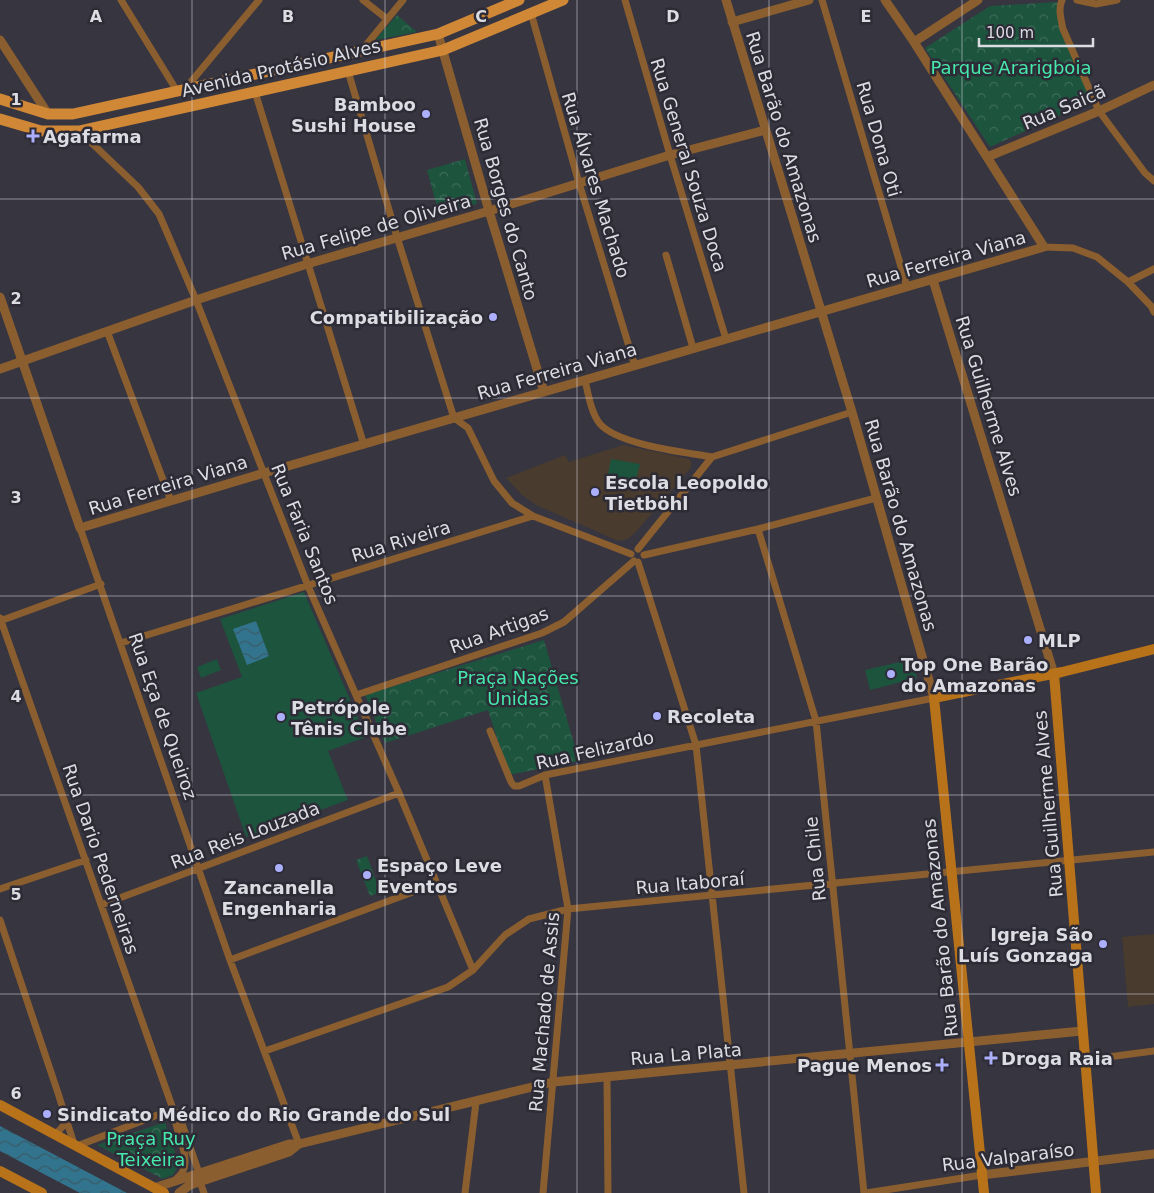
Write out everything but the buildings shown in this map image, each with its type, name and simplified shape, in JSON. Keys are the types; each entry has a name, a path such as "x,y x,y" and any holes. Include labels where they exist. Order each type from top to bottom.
{"main road":[{"name":"Avenida Protásio Alves","path":"0,99 48,114 73,114 438,34 519,0"},
{"name":"Avenida Protásio Alves","path":"0,119 41,131 79,131 443,50 563,0"},
{"name":"Rua Felizardo","path":"934,698 1054,674 1154,649"},
{"name":"Rua Guilherme Alves","path":"1054,674 1096,1193"},
{"name":"Rua Barão do Amazonas","path":"934,698 984,1193"},
{"path":"0,1105 164,1193"},
{"path":"0,1171 42,1193"}],"street":[{"path":"121,0 181,90 259,0"},
{"path":"363,0 387,20"},
{"path":"361,51 403,0"},
{"name":"Rua General Souza Doca","path":"624,0 726,339"},
{"name":"Rua Barão do Amazonas","path":"726,0 764,130 852,412 934,698"},
{"path":"732,22 809,0"},
{"name":"Rua Dona Oti","path":"822,0 906,288"},
{"path":"885,0 914,42 1044,247 1073,248 1097,257 1128,282 1151,306 1154,312"},
{"path":"914,42 978,0"},
{"path":"1062,0 1060,15 1064,29 1099,111 1145,173 1154,180"},
{"path":"1077,0 1096,4 1117,0"},
{"name":"Rua Álvares Machado","path":"531,13 579,183 635,366"},
{"name":"Rua Borges do Canto","path":"438,34 544,392"},
{"path":"0,40 48,114"},
{"path":"348,71 397,237 454,418 468,428 494,481 512,503 533,516 631,554 636,562 696,745 744,1193"},
{"name":"Rua Saicã","path":"987,156 1099,111 1154,85"},
{"path":"256,92 307,264 364,445"},
{"name":"Rua Felipe de Oliveira","path":"0,368 196,300 307,264 489,211 670,155 764,130"},
{"name":"Rua Faria Santos","path":"79,131 138,187 159,214 196,300 308,586 399,793 473,970"},
{"name":"Rua Ferreira Viana","path":"80,528 1044,247"},
{"path":"666,255 693,348"},
{"path":"1128,282 1154,269"},
{"name":"Rua Guilherme Alves","path":"934,280 1054,674"},
{"name":"Rua Eça de Queiroz","path":"0,297 230,960 299,1144"},
{"path":"107,331 171,501"},
{"path":"584,380 594,413 600,424 612,432 628,440 712,457 852,412"},
{"path":"631,554 633,550 638,549 712,457"},
{"path":"644,555 758,529 876,498"},
{"name":"Rua Riveira","path":"121,643 533,516"},
{"name":"Rua Chile","path":"758,529 816,721 865,1193"},
{"path":"638,549 644,555"},
{"path":"636,562 642,560 644,555"},
{"name":"Rua Artigas","path":"356,695 542,633 564,622 636,562"},
{"path":"0,620 101,584"},
{"name":"Rua Dario Pederneiras","path":"0,620 174,1110 180,1118 204,1193"},
{"name":"Rua Felizardo","path":"490,731 511,782 514,786 519,786 545,775 934,698"},
{"name":"Rua Machado de Assis","path":"543,1193 568,909 545,775"},
{"name":"Rua Reis Louzada","path":"101,905 399,793"},
{"name":"Rua Itaboraí","path":"265,1051 448,987 473,970 505,935 529,919 568,909 1154,852"},
{"path":"0,889 86,860"},
{"path":"230,960 437,883"},
{"path":"0,920 75,1145 174,1110"},
{"name":"Rua La Plata","path":"154,1188 289,1152 299,1144 553,1082 1082,1031"},
{"path":"1085,1060 1154,1051"},
{"path":"607,1078 608,1193"},
{"path":"465,1193 476,1102"},
{"name":"Rua Dario Pederneiras","path":"174,1110 174,1120 186,1161 183,1172 174,1182"},
{"path":"56,1134 64,1125 66,1117"},
{"name":"Rua Valparaíso","path":"865,1193 982,1175 1154,1154"},
{"name":"Rua La Plata","path":"179,1193 200,1177"}],"shaded area":[{"name":"Escola Leopoldo Tietböhl","path":"623,445 689,459 692,463 690,469 636,532 622,541 536,505 522,495 506,478 565,455 569,462"},
{"path":"1154,934 1154,1004 1128,1007 1122,937"}],"green space":[{"name":"Parque Ararigboia","path":"1058,2 1058,20 1094,100 990,147 925,48 990,6"},
{"path":"397,15 417,32 375,40"},
{"path":"465,159 477,204 439,214 427,170"},
{"path":"611,459 640,464 635,484 607,479"},
{"name":"Petrópole Tênis Clube","path":"304,592 366,737 328,751 348,800 246,837 196,693 242,677 220,619"},
{"name":"Praça Nações Unidas","path":"544,640 579,761 509,775 488,710 385,743 365,695"},
{"path":"217,659 221,670 201,678 197,667"},
{"name":"Top One Barão do Amazonas","path":"913,659 917,678 870,690 865,670"},
{"name":"Espaço Leve Eventos","path":"367,856 380,892 370,896 356,860"},
{"name":"Praça Ruy Teixeira","path":"165,1122 179,1164 173,1175 163,1179 97,1145"}],"water":[{"path":"256,621 269,656 247,665 233,629"},
{"path":"0,1126 127,1193 80,1193 0,1151"}],"place":[{"name":"Bamboo Sushi House","path":"426,114"},
{"name":"Agafarma","path":"33,136"},
{"name":"Compatibilização","path":"493,317"},
{"name":"Escola Leopoldo Tietböhl","path":"595,492"},
{"name":"MLP","path":"1028,640"},
{"name":"Top One Barão do Amazonas","path":"891,674"},
{"name":"Recoleta","path":"657,716"},
{"name":"Petrópole Tênis Clube","path":"281,717"},
{"name":"Zancanella Engenharia","path":"279,868"},
{"name":"Espaço Leve Eventos","path":"367,875"},
{"name":"Igreja São Luís Gonzaga","path":"1103,944"},
{"name":"Droga Raia","path":"991,1058"},
{"name":"Pague Menos","path":"942,1065"},
{"name":"Sindicato Médico do Rio Grande do Sul","path":"47,1114"}]}
